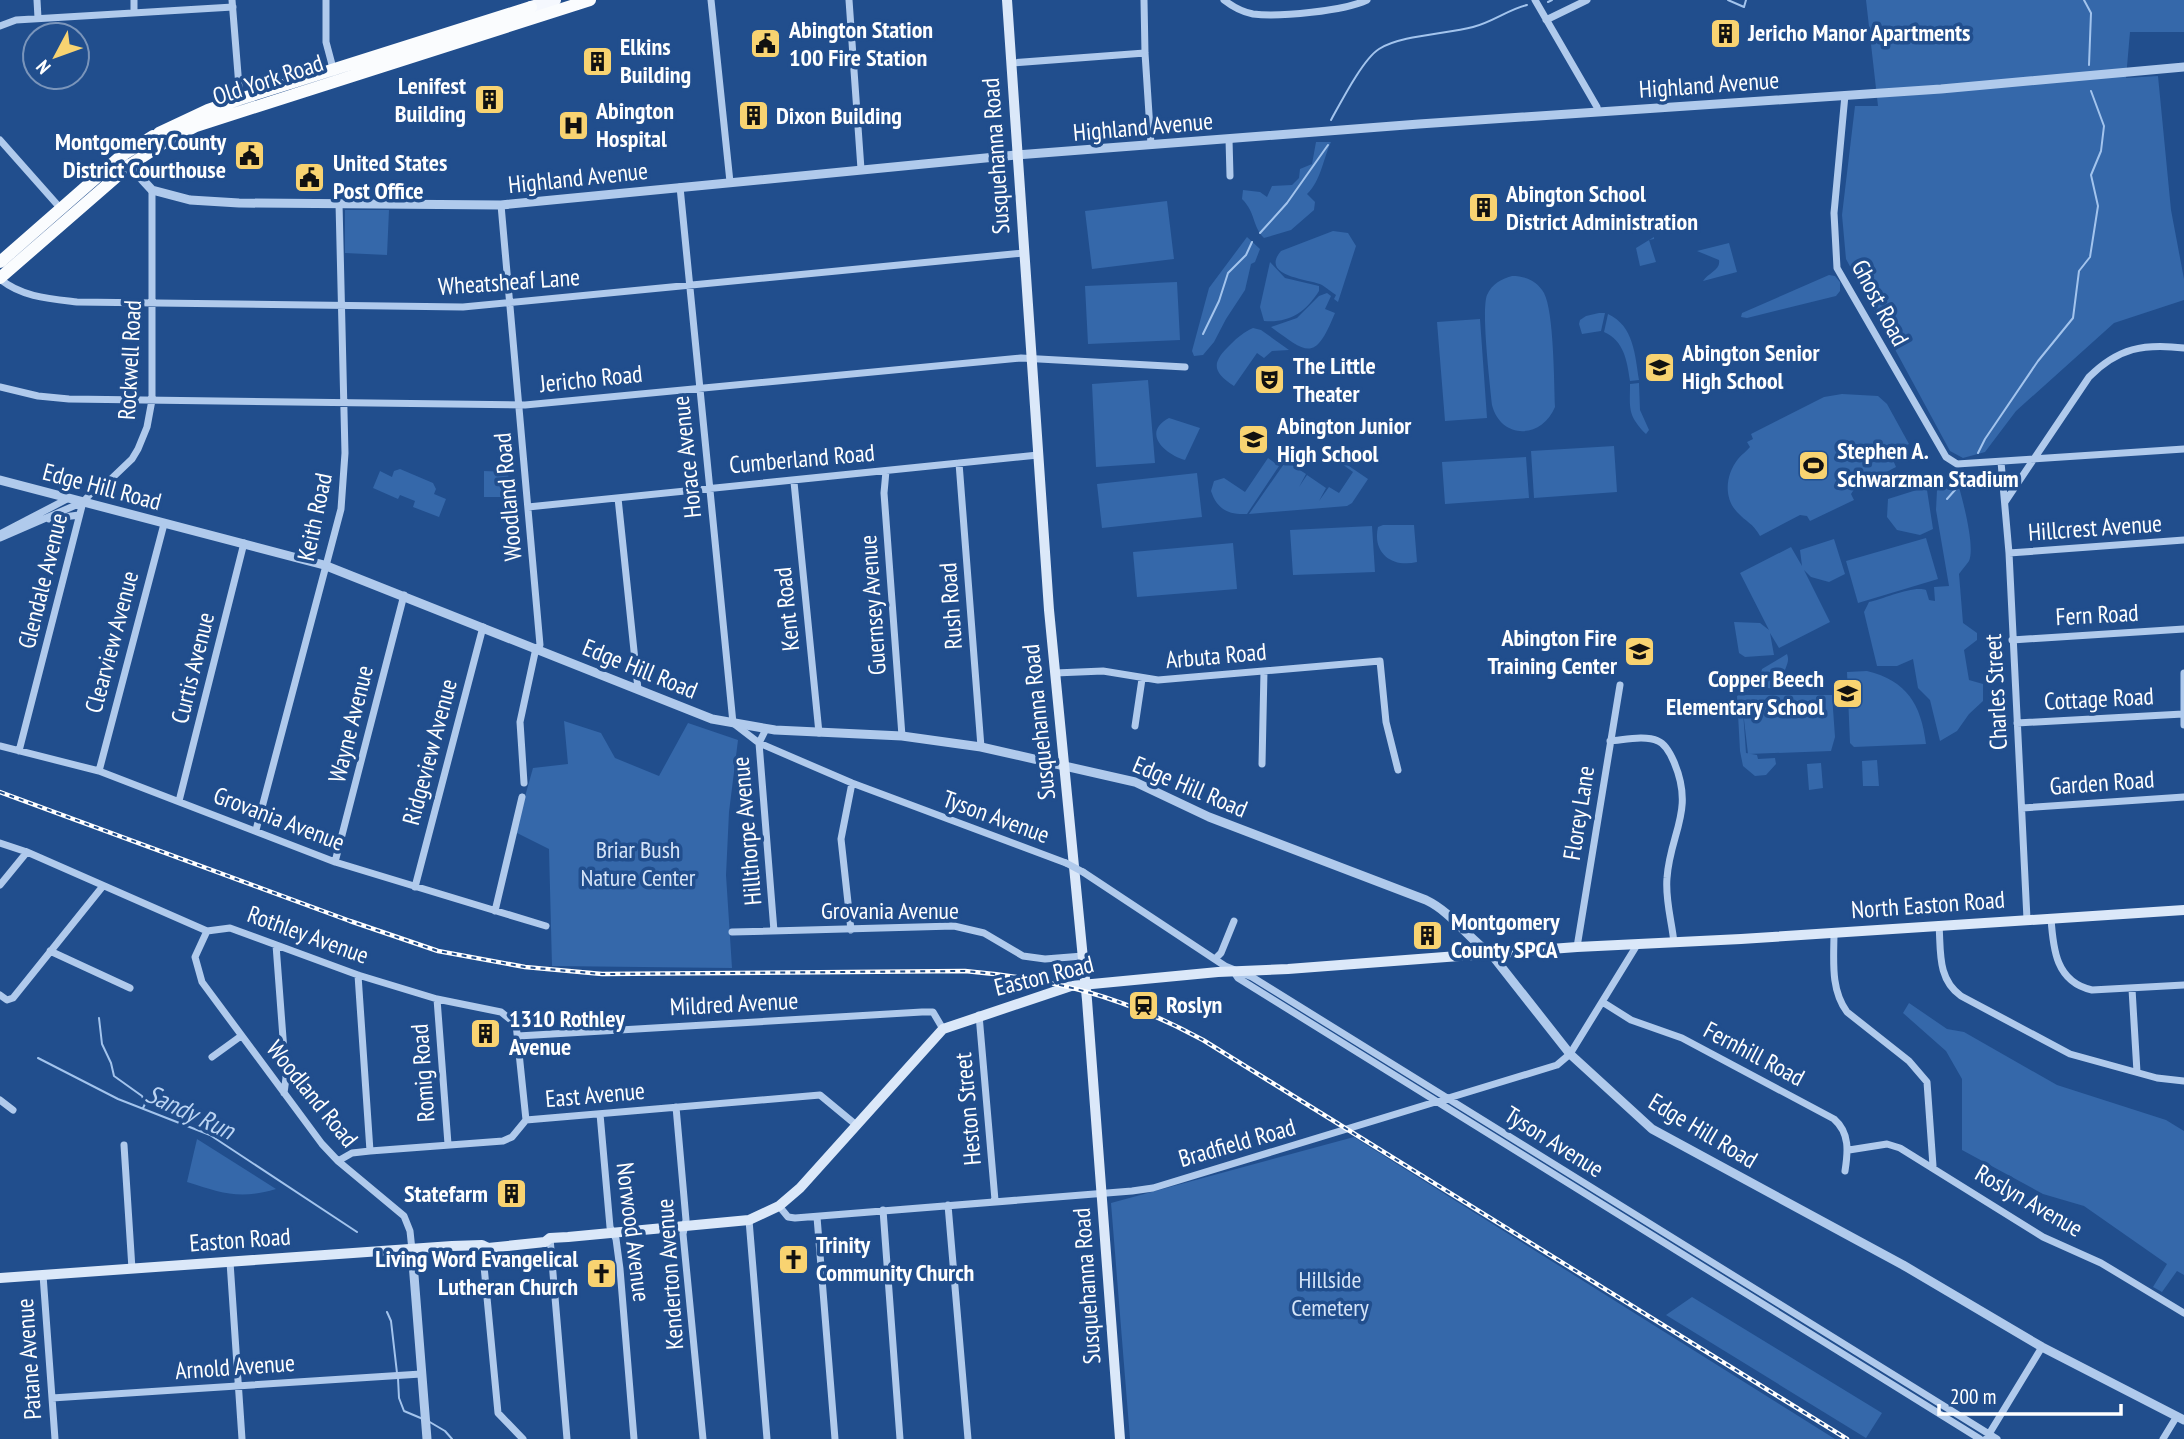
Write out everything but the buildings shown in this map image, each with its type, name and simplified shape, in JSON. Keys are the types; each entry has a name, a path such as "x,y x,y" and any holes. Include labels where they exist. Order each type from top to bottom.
{"highway":[{"name":"Old York Road","path":"126,161 196,126 335,75 533,8 590,0"},
{"name":"Old York Road","path":"0,262 64,213 156,134 208,110 240,99 335,75"},
{"name":"Old York Road","path":"0,278 64,213"}],"main road":[{"name":"Old York Road","path":"533,8 555,0"},
{"name":"Susquehanna Road","path":"1007,0 1030,358 1055,673 1083,956 1120,1439"},
{"name":"North Easton Road","path":"1674,943 2184,910"},
{"name":"Easton Road","path":"0,1278 482,1245 486,1241 507,1238 544,1235 550,1238 685,1228 749,1220 779,1206 800,1188 943,1029 979,1015 1085,984 1577,947 1674,943"}],"street":[{"path":"37,0 38,18"},
{"path":"134,0 134,13"},
{"path":"326,0 326,42 335,75"},
{"path":"711,0 730,182"},
{"path":"849,0 861,169"},
{"path":"1144,0 1151,145"},
{"path":"1224,0 1234,7 1255,14 1338,9 1367,0"},
{"path":"1535,0 1598,112"},
{"path":"1546,20 1587,0"},
{"path":"0,26 16,20 233,4 240,99"},
{"path":"1011,63 1145,53"},
{"name":"Highland Avenue","path":"152,190 190,200 211,202 501,205 1016,155 1941,89 2184,67"},
{"name":"Ghost Road","path":"1845,95 1834,213 1837,268 1946,457 1957,464 2184,449"},
{"path":"1229,139 1230,176"},
{"path":"0,140 64,213"},
{"path":"126,161 152,190"},
{"name":"Horace Avenue","path":"680,187 733,723"},
{"name":"Rockwell Road","path":"0,536 83,502 132,459 148,427 152,400 152,190"},
{"name":"Keith Road","path":"256,830 341,509 345,476 339,203"},
{"name":"Woodland Road","path":"501,205 540,645 536,648 520,722 524,783"},
{"name":"Wheatsheaf Lane","path":"0,278 12,287 45,298 77,302 463,307 1023,253"},
{"path":"2005,502 2089,377 2102,364 2133,348 2164,345 2184,348"},
{"name":"Jericho Road","path":"0,387 38,396 69,399 519,405 1030,358 1185,368"},
{"name":"Cumberland Road","path":"528,507 710,487 794,482 1038,455"},
{"name":"Charles Street","path":"2001,462 2009,553 2027,919"},
{"name":"Rush Road","path":"960,463 981,747"},
{"name":"Guernsey Avenue","path":"886,471 884,493 902,736"},
{"name":"Edge Hill Road","path":"0,480 324,565 712,719 766,729 902,736 981,747 1153,788 1209,817 1426,900 1447,912 1479,946 1492,955 1570,1055 1652,1129 1903,1265 2042,1347 2180,1418"},
{"name":"Kent Road","path":"794,482 819,733"},
{"name":"Rockwell Road","path":"0,536 69,498"},
{"path":"618,498 638,689"},
{"name":"Glendale Avenue","path":"19,751 83,502"},
{"name":"Rockwell Road","path":"40,520 79,515"},
{"name":"Clearview Avenue","path":"99,771 164,524"},
{"name":"Hillcrest Avenue","path":"2009,553 2184,540"},
{"name":"Curtis Avenue","path":"179,801 244,543"},
{"name":"Wayne Avenue","path":"335,862 404,595"},
{"name":"Ridgeview Avenue","path":"415,887 483,627"},
{"name":"Fern Road","path":"2012,640 2184,629"},
{"name":"Arbuta Road","path":"1055,673 1103,671 1158,680 1380,661 1386,722 1398,770"},
{"path":"1262,764 1264,671"},
{"path":"2184,673 2184,725"},
{"path":"1135,726 1142,679"},
{"name":"Florey Lane","path":"1577,947 1620,685"},
{"name":"Cottage Road","path":"2017,723 2183,714"},
{"name":"Tyson Avenue","path":"733,723 759,743 852,783 1066,863 1083,872 1234,972 1252,977 1607,1197 1850,1353"},
{"name":"Hillthorpe Avenue","path":"766,729 759,743 774,931"},
{"path":"1610,741 1660,741 1678,771 1683,792 1683,812 1671,850 1666,881 1674,943"},
{"name":"Grovania Avenue","path":"0,746 99,771 335,862 546,926"},
{"path":"851,930 841,839 852,783"},
{"path":"495,911 522,797"},
{"name":"Garden Road","path":"2022,808 2184,797"},
{"name":"Rothley Avenue","path":"0,843 27,852 207,931 230,928 358,975 437,999 501,1012 516,1024 518,1037"},
{"path":"0,886 27,852"},
{"path":"0,995 7,1000 13,998 103,886"},
{"path":"2051,918 2056,960 2073,981 2092,990 2184,985"},
{"path":"1215,959 1221,953 1234,921"},
{"path":"1939,925 1942,969 1953,991 2070,1054 2169,1080 2184,1081"},
{"name":"Grovania Avenue","path":"733,932 954,926 984,933 1023,956 1045,959 1083,956"},
{"name":"Woodland Road","path":"207,931 195,957 202,982 322,1144 338,1161 404,1216 410,1231 412,1250 427,1439"},
{"path":"1834,932 1835,986 1841,1003 1847,1012 1909,1061 1927,1082 1933,1166"},
{"path":"276,945 286,1078 284,1093"},
{"name":"Bradfield Road","path":"779,1206 788,1217 817,1217 1153,1188 1447,1100 1547,1069 1566,1059 1604,1003 1637,945"},
{"path":"50,951 130,988"},
{"name":"Tyson Avenue","path":"1234,972 1238,978 1603,1206 1850,1353"},
{"path":"358,975 370,1151"},
{"path":"2132,989 2137,1072"},
{"name":"Romig Road","path":"437,999 448,1144"},
{"name":"Fernhill Road","path":"1604,1003 1630,1020 1682,1038 1834,1119 1843,1129 1849,1150"},
{"name":"Mildred Avenue","path":"518,1037 922,1012 933,1012 943,1029"},
{"name":"Heston Street","path":"979,1015 995,1200"},
{"path":"212,1057 241,1036"},
{"path":"518,1037 526,1120"},
{"name":"East Avenue","path":"338,1161 352,1153 509,1139 526,1120 820,1095 855,1124"},
{"path":"0,1100 13,1110 0,1111"},
{"name":"Kenderton Avenue","path":"676,1107 685,1228 683,1234 703,1439"},
{"name":"Norwood Avenue","path":"600,1114 610,1227 614,1233 620,1269 634,1439"},
{"name":"Roslyn Avenue","path":"1849,1150 1887,1144 1900,1148 1933,1166 2043,1237 2101,1263 2184,1313"},
{"path":"124,1145 132,1269"},
{"path":"1845,1171 1849,1150"},
{"path":"1603,1206 1607,1197"},
{"path":"948,1205 968,1439"},
{"path":"883,1210 900,1439"},
{"path":"817,1217 835,1439"},
{"path":"749,1220 767,1439"},
{"path":"550,1238 566,1439"},
{"path":"482,1245 498,1413 523,1439"},
{"path":"230,1262 242,1439"},
{"name":"Patane Avenue","path":"43,1275 55,1439"},
{"path":"1988,1437 2042,1347"},
{"path":"1850,1353 1988,1437 1997,1439"},
{"path":"1850,1353 1980,1439"},
{"name":"Arnold Avenue","path":"52,1398 421,1374"},
{"path":"2163,1439 2180,1418"}],"green space":[{"path":"1866,0 2184,0 2184,32 2130,32 2126,78 2158,76 2171,210 2184,279 2184,300 2114,323 2016,411 1985,452 1963,458 1950,451 1846,259 1842,215 1855,106 1878,106"},
{"path":"1316,142 1331,142 1319,176 1307,194 1315,202 1314,210 1291,230 1264,238 1242,199 1243,190 1260,192 1267,197 1272,186 1292,185 1299,178 1300,169 1312,164"},
{"path":"1167,201 1174,259 1092,269 1085,211"},
{"path":"345,210 389,210 387,255 345,253"},
{"path":"1333,231 1348,233 1356,246 1338,302 1334,299 1336,295 1322,285 1289,276 1276,266 1281,251"},
{"path":"1247,237 1260,249 1255,262 1251,264 1245,290 1214,342 1203,355 1194,356 1192,351 1209,288"},
{"path":"1649,240 1656,262 1640,266 1636,248"},
{"path":"1729,243 1737,272 1703,281 1716,269 1719,260 1697,251"},
{"path":"1270,262 1285,278 1319,286 1319,291 1296,315 1281,320 1264,321 1260,307"},
{"path":"1829,275 1835,276 1840,282 1840,291 1836,296 1747,318 1741,317 1742,313"},
{"path":"1512,276 1531,280 1544,293 1550,315 1553,348 1555,407 1541,425 1522,431 1504,425 1492,405 1486,348 1487,295 1497,282"},
{"path":"1177,282 1180,340 1088,344 1085,286"},
{"path":"1327,293 1331,296 1325,309 1335,313 1322,340 1316,346 1302,347 1271,327 1297,318 1319,296"},
{"path":"1605,313 1601,331 1582,334 1580,320"},
{"path":"1608,314 1623,326 1632,342 1639,380 1630,381 1626,359 1620,346 1604,332"},
{"path":"1480,319 1487,418 1445,421 1437,322"},
{"path":"1253,328 1261,330 1289,350 1272,351 1264,358 1257,353 1234,386 1221,376 1218,361 1234,341"},
{"path":"1148,380 1155,463 1096,467 1092,384"},
{"path":"1639,383 1640,410 1649,430 1646,434 1635,422 1630,405 1630,384"},
{"name":"Stephen A. Schwarzman Stadium","path":"1842,394 1878,396 1887,404 1909,444 1890,453 1896,467 1855,488 1851,494 1854,500 1810,521 1807,516 1800,515 1760,536 1733,506 1728,493 1731,472 1738,459 1750,447 1747,442 1753,439 1751,434 1824,397"},
{"path":"1169,418 1200,428 1185,460 1170,453 1156,436 1161,424"},
{"path":"1614,446 1617,492 1534,498 1531,451"},
{"path":"1526,457 1529,498 1445,504 1442,462"},
{"path":"1268,458 1279,466 1247,514 1229,512 1216,502 1211,491 1214,481 1224,478 1245,492"},
{"path":"1286,461 1306,474 1299,487 1307,475 1326,488 1319,501 1329,487 1339,493 1353,472 1342,464 1343,462 1368,479 1352,503 1347,506 1249,514"},
{"path":"400,469 433,483 436,489 434,494 446,499 439,517 413,507 415,501 400,495 398,499 373,488 380,471 392,477 394,471"},
{"path":"484,471 508,472 510,497 484,497"},
{"path":"1197,473 1202,517 1102,528 1097,484"},
{"path":"1955,473 1966,517 1971,553 1969,561 1959,574 1963,623 1977,633 1977,640 1964,650 1969,680 1983,684 1983,701 1957,731 1940,741 1930,700 1918,688 1913,659 1897,666 1877,666 1864,612 1869,602 1914,589 1926,590 1929,600 1935,601 1934,587 1949,586 1936,510 1937,490"},
{"path":"1923,488 1927,490 1933,529 1920,535 1897,530 1887,517 1888,499"},
{"path":"1414,525 1417,562 1400,563 1381,552 1377,537 1378,527"},
{"path":"1372,526 1375,572 1293,575 1290,530"},
{"path":"1926,538 1938,579 1858,603 1846,561"},
{"path":"1834,539 1845,574 1829,582 1811,577 1804,570 1830,622 1779,648 1770,633 1774,655 1745,657 1739,653 1734,622 1760,623 1769,630 1740,573 1791,547 1802,566 1800,550"},
{"path":"1233,543 1237,589 1137,597 1133,552"},
{"path":"1787,654 1787,663 1777,686 1752,688 1745,692 1739,690 1743,684 1759,680 1762,669"},
{"path":"1867,671 1892,681 1910,696 1920,717 1926,744 1854,747 1850,743 1847,672"},
{"path":"1739,695 1832,695 1835,737 1831,751 1751,754 1757,755 1758,759 1775,758 1776,764 1766,775 1755,776 1743,766 1740,751","holes":["1743,711 1748,753 1746,753"]},
{"name":"Briar Bush Nature Center","path":"564,721 601,733 615,758 659,776 688,723 738,740 729,812 726,875 732,968 552,966 549,849 515,832 533,768 568,764"},
{"path":"1877,760 1879,786 1863,786 1862,761"},
{"path":"1821,763 1823,788 1809,790 1807,764"},
{"path":"1909,1003 1947,1029 1964,1032 2057,1085 2166,1120 2184,1131 2184,1275 2177,1271 2162,1292 2153,1287 2167,1264 2084,1206 2043,1194 1962,1150 1962,1079 1946,1051 1903,1013"},
{"name":"Hillside Cemetery","path":"1354,1137 1835,1439 1130,1439 1111,1203"},
{"path":"197,1139 276,1189 241,1195 187,1182"},
{"path":"1692,1297 1882,1413 1866,1438 1666,1315"}],"waterway":[{"path":"1548,2 1552,0"},
{"path":"1728,0 1744,7 1746,0"},
{"path":"2084,0 2091,13 2089,65"},
{"path":"1331,120 1359,71 1379,49 1399,41 1473,27 1527,5"},
{"path":"1978,453 2038,361 2073,318 2079,271 2090,257 2098,206 2091,175 2101,151 2104,126 2091,91"},
{"path":"1260,233 1287,203 1328,145"},
{"path":"1203,334 1219,301 1228,273 1246,255 1252,242"},
{"path":"1947,499 1969,474"},
{"path":"99,1018 102,1044 114,1076 142,1096 145,1104 143,1108"},
{"name":"Sandy Run","path":"38,1058 118,1099 210,1135 357,1232"},
{"name":"Sandy Run","path":"387,1312 391,1321 397,1373"},
{"name":"Sandy Run","path":"398,1378 399,1398 404,1411 423,1419"},
{"name":"Sandy Run","path":"428,1421 445,1431 452,1439"}],"railway":[{"path":"0,792 438,951 525,967 602,974 965,971 1029,979 1116,1001 1203,1040 1847,1439"}],"place":[{"name":"Jericho Manor Apartments","path":"1725,33"},
{"name":"Abington Station 100 Fire Station","path":"766,44"},
{"name":"Elkins Building","path":"597,61"},
{"name":"Lenifest Building","path":"489,100"},
{"name":"Dixon Building","path":"753,116"},
{"name":"Abington Hospital","path":"573,125"},
{"name":"Montgomery County District Courthouse","path":"249,156"},
{"name":"United States Post Office","path":"310,177"},
{"name":"Abington School District Administration","path":"1483,208"},
{"name":"Abington Senior High School","path":"1659,367"},
{"name":"The Little Theater","path":"1270,380"},
{"name":"Abington Junior High School","path":"1254,440"},
{"name":"Stephen A. Schwarzman Stadium","path":"1814,465"},
{"name":"Abington Fire Training Center","path":"1640,652"},
{"name":"Copper Beech Elementary School","path":"1847,693"},
{"name":"Montgomery County SPCA","path":"1428,936"},
{"name":"Roslyn","path":"1143,1005"},
{"name":"1310 Rothley Avenue","path":"486,1033"},
{"name":"Statefarm","path":"511,1194"},
{"name":"Trinity Community Church","path":"793,1259"},
{"name":"Living Word Evangelical Lutheran Church","path":"601,1273"}]}
